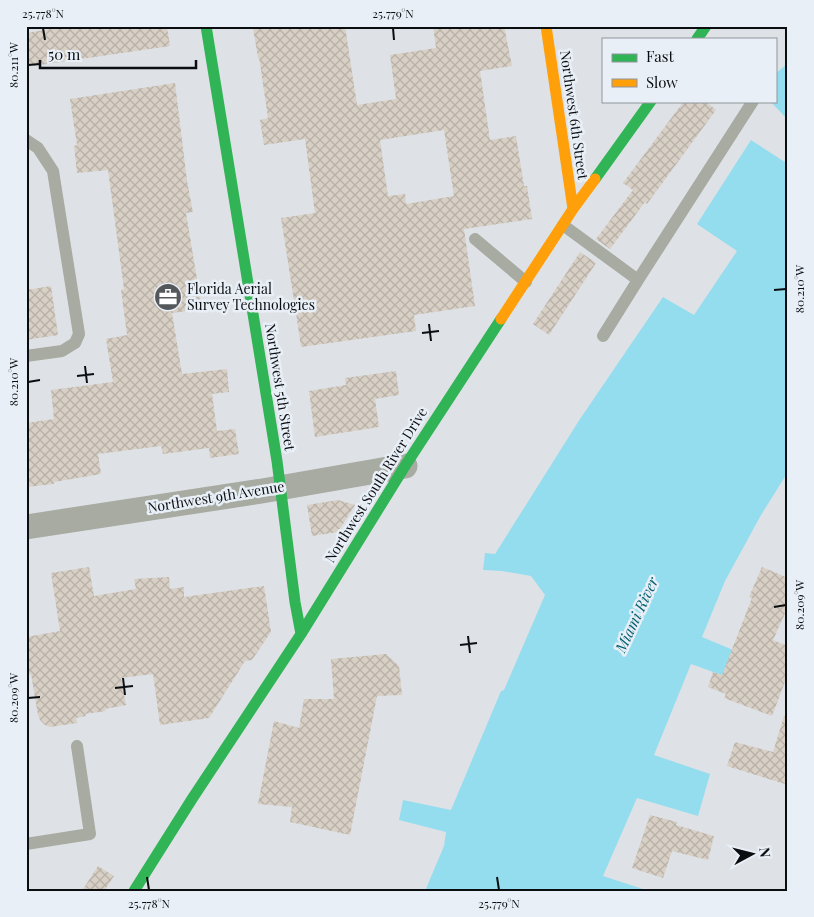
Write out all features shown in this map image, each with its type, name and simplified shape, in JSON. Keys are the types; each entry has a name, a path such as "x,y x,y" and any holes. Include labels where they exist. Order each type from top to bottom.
{"main road":[{"name":"Northwest 5th Street","path":"206,26 277,461 300,634"},
{"name":"Northwest 6th Street","path":"546,26 573,209"},
{"path":"697,38 706,26"},
{"name":"Northwest South River Drive","path":"134,891 300,634 405,466 573,209 650,102"}],"street":[{"name":"Northwest 9th Avenue","path":"26,527 280,488 405,466"}],"lane":[{"path":"603,336 751,102"},
{"path":"26,140 38,148 53,171 79,334 75,343 62,351 26,356"},
{"path":"563,225 638,280"},
{"path":"475,239 526,282"},
{"path":"26,844 90,834 77,746"}],"water":[{"path":"788,63 788,120 771,102 776,102 776,73"},
{"name":"Miami River","path":"751,140 788,164 788,472 761,515 725,581 702,637 786,672 777,695 691,664 654,755 710,774 698,816 637,798 603,876 649,891 425,891 444,846 446,832 399,820 403,800 451,810 501,691 504,690 545,595 531,576 483,570 485,553 495,554 580,419 663,297 694,315 737,251 697,224"}],"building":[{"path":"70,26 167,26 170,46 26,67 26,33"},
{"path":"264,26 345,26 357,105 396,99 390,55 436,48 433,26 504,26 512,66 480,71 490,140 516,136 524,186 527,186 532,219 464,229 475,306 414,315 416,331 301,347 281,218 315,213 305,139 264,145 260,120 268,118 253,28","holes":["444,130 454,196 406,204 405,194 388,196 380,140"]},
{"path":"175,83 187,181 193,212 186,213 202,309 172,313 182,374 227,369 229,392 212,394 217,431 235,429 239,454 210,458 209,448 163,454 161,446 98,454 101,474 54,482 54,484 26,487 26,423 54,419 51,390 113,382 106,339 127,335 121,290 124,289 108,170 77,173 74,146 77,145 70,99"},
{"path":"683,102 706,102 716,110 647,204 645,202 610,249 596,239 633,190 623,183"},
{"path":"580,252 596,263 549,335 533,324"},
{"path":"51,286 58,335 26,340 26,313 29,312 26,290"},
{"path":"396,371 399,395 375,399 379,427 315,437 309,391 346,385 345,378"},
{"path":"338,500 355,505 338,532 312,536 307,505"},
{"path":"89,567 94,596 136,589 134,579 169,577 170,589 184,587 184,597 264,586 271,632 252,660 245,661 209,718 160,725 153,674 121,678 126,705 105,709 106,711 85,714 86,716 76,718 77,723 50,727 40,720 31,674 26,675 26,637 60,631 51,573"},
{"path":"762,567 788,578 788,607 773,640 788,646 788,674 772,716 724,698 726,694 708,687 713,672 722,675 752,598 749,597"},
{"path":"386,654 399,666 402,695 377,696 350,835 290,822 292,807 258,804 274,721 299,728 304,699 334,699 331,659"},
{"path":"784,716 788,716 788,785 727,766 735,742 773,752"},
{"path":"650,815 677,822 676,825 714,836 708,860 672,851 663,878 632,868"},
{"path":"98,866 114,876 104,891 82,891"}],"traffic: fast":[{"path":"206,26 277,461 295,602 301,634"},
{"path":"698,38 706,26"},
{"path":"595,179 650,102"},
{"path":"134,891 301,634 405,466 501,319"}],"traffic: slow":[{"path":"546,26 573,209"},
{"path":"501,319 573,209 595,179"}],"place":[{"name":"Florida Aerial Survey Technologies","path":"168,297"}]}
